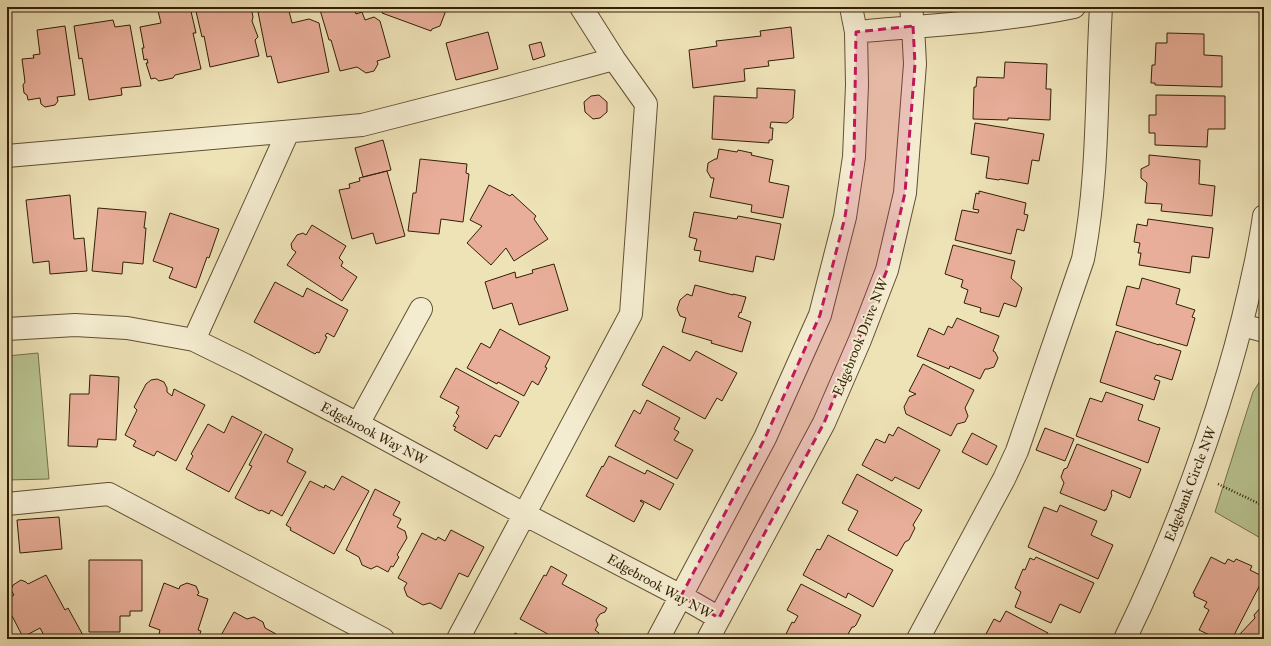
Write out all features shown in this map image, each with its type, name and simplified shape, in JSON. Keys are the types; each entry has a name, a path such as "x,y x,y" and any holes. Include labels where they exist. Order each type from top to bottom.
{"street":[{"path":"458,639 631,314 646,104 614,59 581,7"},
{"path":"658,639 765,438 820,315 846,217 854,157 857,85 856,32 851,7"},
{"path":"856,32 912,17 989,21 1074,7"},
{"path":"918,639 1004,479 1017,451 1083,259 1089,229 1101,7"},
{"name":"Edgebrook Drive NW","path":"708,639 824,423 860,340 887,270 905,193 915,64 912,17"},
{"path":"7,156 362,125 614,59"},
{"path":"194,340 288,132"},
{"name":"Edgebank Circle NW","path":"1125,639 1143,603 1164,554 1213,426 1242,325 1264,216"},
{"path":"358,424 421,309"},
{"name":"Edgebrook Way NW","path":"7,329 75,325 127,328 194,340 245,364 524,514 681,596 719,618"},
{"path":"1242,325 1264,331"},
{"path":"7,504 109,494 383,639"}],"path":[{"path":"1196,473 1264,506"}],"highlighted area":[{"path":"913,26 915,64 905,193 887,270 824,423 719,618 681,596 765,438 820,315 845,217 854,157 856,32"}],"green space":[{"path":"38,353 49,479 7,480 7,356"},
{"path":"1264,375 1264,540 1215,512 1253,392"}],"building":[{"path":"157,7 190,7 196,33 193,33 201,69 175,75 173,78 159,81 155,78 151,79 146,63 148,63 147,59 144,60 142,48 144,48 140,27 161,23"},
{"path":"195,7 228,7 228,9 236,7 251,7 253,17 252,21 258,37 255,40 259,56 210,67 204,36 202,37"},
{"path":"288,7 292,23 309,19 319,23 329,72 278,83 271,56 267,57 258,12"},
{"path":"333,7 354,7 356,14 362,12 365,20 374,17 380,21 390,57 377,61 378,64 374,71 366,73 357,67 340,71 320,10"},
{"path":"384,7 444,7 445,13 440,26 432,29 431,31 382,13"},
{"path":"519,7 534,7 534,10"},
{"path":"113,20 115,27 130,25 141,86 121,88 122,95 89,100 82,58 79,59 74,26"},
{"path":"65,26 75,95 57,97 58,101 55,105 45,107 41,104 40,98 28,100 27,95 24,93 23,85 25,82 22,59 34,58 33,55 40,54 37,30"},
{"path":"791,27 794,58 768,61 769,66 744,69 745,81 693,88 689,50 717,46 716,41 761,36 760,31"},
{"path":"488,32 498,69 456,80 446,43"},
{"path":"1167,33 1204,34 1204,55 1222,56 1222,87 1155,85 1155,83 1151,83 1152,65 1155,65 1156,43 1167,43"},
{"path":"541,42 545,56 533,60 529,45"},
{"path":"1005,62 1047,64 1046,89 1051,89 1050,120 1008,118 1008,120 973,119 974,87 976,87 977,77 1004,78"},
{"path":"757,88 795,90 793,118 787,123 771,122 770,128 773,128 772,140 769,140 769,143 712,139 714,96 757,98"},
{"path":"599,95 607,102 607,112 600,118 593,119 585,112 584,102 591,96"},
{"path":"1156,95 1225,96 1225,129 1208,129 1207,147 1155,145 1155,133 1149,133 1149,115 1156,115"},
{"path":"975,123 1044,134 1039,161 1032,160 1028,184 986,178 989,157 971,154"},
{"path":"383,140 391,170 363,177 355,148"},
{"path":"719,149 737,152 738,150 752,153 751,155 773,160 769,182 789,186 783,218 751,212 752,205 710,197 714,178 711,178 707,171 708,163 717,159"},
{"path":"1149,155 1200,160 1199,184 1215,186 1212,216 1161,211 1162,204 1145,203 1147,183 1141,178 1141,169 1149,165"},
{"path":"420,159 467,164 466,173 469,174 463,222 441,219 439,234 408,231 413,193 416,193"},
{"path":"387,171 405,236 376,244 373,233 352,239 339,190 350,188 349,184 360,181 359,178"},
{"path":"489,185 510,196 512,194 536,216 534,219 548,239 514,261 506,248 491,265 467,243 482,226 470,220"},
{"path":"979,191 1026,203 1024,214 1028,215 1024,231 1017,229 1011,254 955,240 962,210 978,213 979,210 973,209 976,193 979,194"},
{"path":"70,195 74,239 84,238 87,271 50,274 49,261 33,263 26,200"},
{"path":"98,208 146,212 143,264 123,262 122,274 92,271"},
{"path":"694,212 737,219 738,216 781,224 774,260 756,256 753,272 699,261 701,251 694,250 697,239 689,237"},
{"path":"170,213 219,229 209,258 207,257 196,288 169,278 173,268 153,261"},
{"path":"1148,219 1213,228 1209,258 1192,256 1190,273 1139,265 1141,253 1138,253 1140,243 1134,242 1137,224 1147,226"},
{"path":"312,225 346,246 339,258 343,262 341,266 357,277 342,301 287,265 296,252 292,249 291,244 297,235 303,233 306,235"},
{"path":"953,245 1015,261 1011,278 1022,288 1016,307 1004,303 999,317 980,312 981,308 964,303 968,290 961,287 963,280 945,274"},
{"path":"554,264 568,310 519,325 512,303 493,309 485,282 515,272 516,278 533,273 532,270"},
{"path":"1142,278 1180,289 1176,304 1195,310 1192,317 1195,318 1187,346 1116,325 1127,286 1139,289"},
{"path":"275,282 303,297 307,288 348,310 334,337 327,333 325,336 327,337 319,353 317,352 315,354 254,322"},
{"path":"695,285 746,297 741,313 740,312 738,317 751,322 742,352 711,343 712,341 682,332 686,318 680,316 677,309 680,300 687,294 692,296"},
{"path":"957,318 999,336 993,351 998,358 994,367 985,369 980,379 950,366 949,369 917,356 929,328 944,335 948,326 952,328"},
{"path":"500,329 550,357 545,367 547,368 538,385 532,381 524,396 467,368 481,343 490,348"},
{"path":"1116,331 1181,351 1172,380 1156,375 1154,379 1160,381 1154,400 1100,382"},
{"path":"663,346 690,361 696,351 737,373 722,401 717,398 705,419 642,385"},
{"path":"923,364 974,390 965,408 968,416 965,422 957,424 951,436 906,414 904,407 909,397 916,394 909,391"},
{"path":"456,368 519,402 500,437 495,435 487,449 454,430 456,427 453,426 459,416 456,413 459,407 440,397"},
{"path":"90,375 119,377 116,440 98,439 97,447 68,446 70,394 89,394"},
{"path":"157,379 164,382 167,392 172,396 174,389 205,405 176,461 157,451 154,456 133,446 136,441 125,435 137,410 134,407 146,384 151,380"},
{"path":"1106,392 1143,405 1138,420 1160,428 1148,463 1076,436 1090,398 1102,402"},
{"path":"647,400 680,418 674,429 679,432 674,440 693,450 677,479 615,446 634,410 640,414"},
{"path":"232,416 262,432 229,492 186,469 193,456 191,454 208,424 224,433"},
{"path":"898,427 940,450 919,489 895,477 892,481 862,465 876,439 885,443 889,434 893,436"},
{"path":"1045,428 1074,439 1065,461 1036,450"},
{"path":"972,433 997,446 987,465 962,452"},
{"path":"265,434 293,449 287,462 306,472 282,516 271,510 269,514 261,510 260,511 235,498 252,466 249,465"},
{"path":"1077,444 1141,469 1130,498 1112,490 1112,495 1105,511 1060,493 1064,483 1061,477 1064,469 1067,468"},
{"path":"609,456 645,474 647,470 674,484 660,510 641,500 640,501 644,503 634,522 586,496"},
{"path":"857,474 922,510 913,525 915,528 909,540 905,542 897,556 848,530 858,511 842,503"},
{"path":"342,476 369,491 334,554 290,530 291,528 286,525 310,481 324,488 325,485 334,490"},
{"path":"375,489 400,502 393,515 401,519 397,527 405,531 407,538 397,555 399,557 388,572 377,566 371,569 362,565 359,557 346,550"},
{"path":"1060,505 1097,521 1091,535 1113,545 1098,579 1028,547 1044,507 1057,512"},
{"path":"59,517 62,549 20,553 17,520"},
{"path":"451,530 484,547 468,577 459,573 441,609 430,603 423,605 407,596 404,588 407,583 398,578 422,533 436,540 438,537 445,541"},
{"path":"828,535 893,570 873,607 848,593 846,598 803,575 817,549 820,550"},
{"path":"1036,557 1094,583 1080,613 1060,604 1051,623 1015,607 1021,592 1015,588 1023,569 1025,570 1030,558 1034,560"},
{"path":"1211,557 1225,564 1228,559 1234,562 1236,559 1252,566 1250,570 1264,577 1232,639 1218,639 1199,630 1209,610 1204,607 1207,602 1194,596 1195,594 1193,593"},
{"path":"89,560 142,560 142,611 130,611 130,616 120,616 120,632 89,632"},
{"path":"551,566 567,575 562,584 607,608 605,612 600,614 596,620 598,625 595,630 599,633 596,639 557,639 520,619 544,575 546,576"},
{"path":"46,575 65,610 68,608 84,637 79,639 46,639 40,628 23,637 12,616 9,618 7,615 7,599 14,595 11,590 13,585 21,580 28,584"},
{"path":"164,583 179,589 180,586 187,583 196,586 199,593 197,595 208,599 198,630 201,631 198,639 167,639 159,634 160,630 149,626"},
{"path":"801,584 861,615 856,625 852,627 847,636 848,639 785,639 792,622 794,623 798,616 787,610"},
{"path":"1262,606 1264,606 1264,639 1240,639 1241,637 1239,635 1255,618 1254,615"},
{"path":"1006,611 1048,633 1046,639 989,639 990,637 986,634 994,619 1000,622"},
{"path":"234,612 247,619 254,617 263,622 265,628 276,634 273,639 219,639"},
{"path":"515,633 527,639 512,639"}]}
